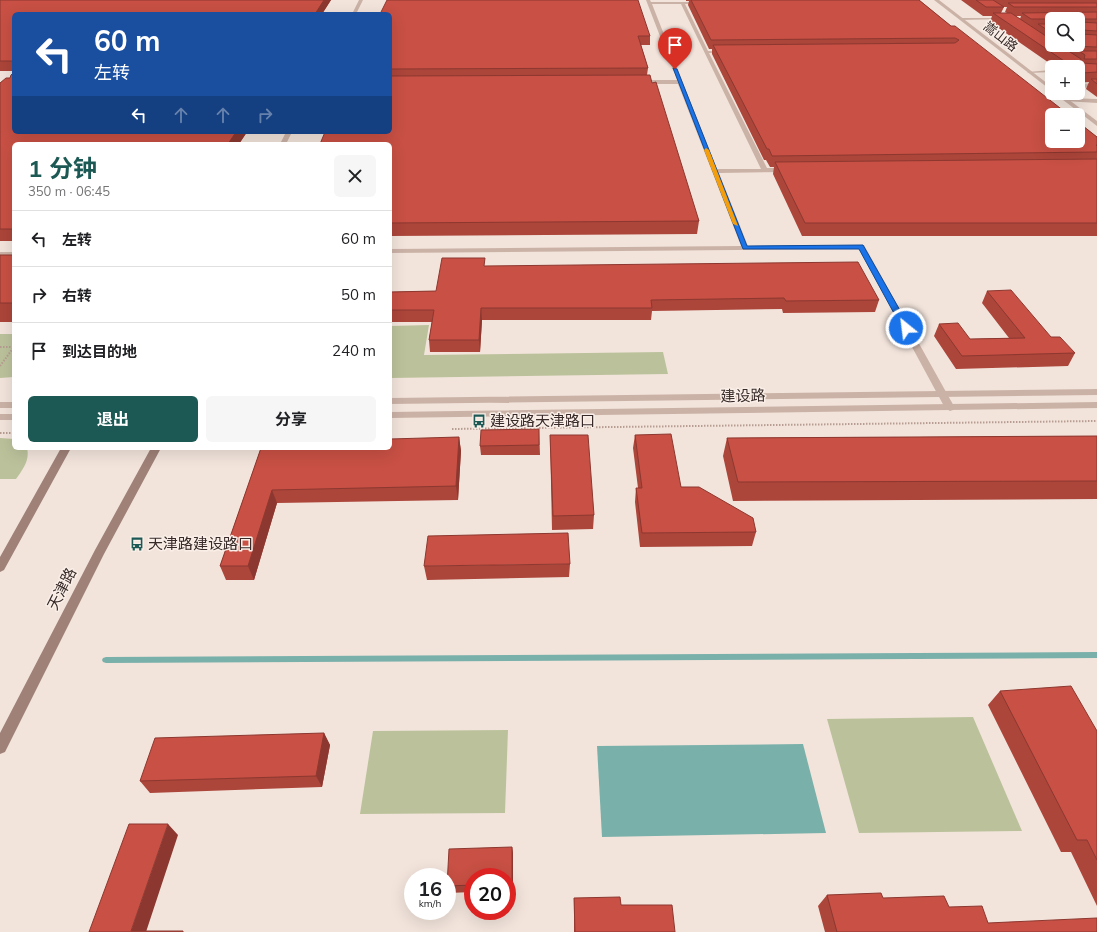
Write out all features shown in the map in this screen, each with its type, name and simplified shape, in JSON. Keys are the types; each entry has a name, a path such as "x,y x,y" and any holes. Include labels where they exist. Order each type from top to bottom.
{"main road":[{"path":"0,567 65,450"},
{"name":"天津路","path":"0,747 99,553 155,450"}],"street":[{"path":"355,12 361,0"},
{"name":"嵩山路","path":"936,0 1045,81"},
{"name":"嵩山路","path":"941,0 1029,72 1045,82"},
{"path":"706,3 648,2 745,248"},
{"path":"682,3 765,172"},
{"path":"963,19 1010,19 1001,12"},
{"path":"706,52 730,52"},
{"path":"1029,72 1045,72"},
{"path":"633,82 680,82"},
{"path":"1085,86 1097,85"},
{"path":"1066,100 1097,124"},
{"path":"1073,100 1097,119"},
{"path":"1085,100 1097,100"},
{"path":"715,171 765,172 793,170"},
{"path":"392,251 861,247 950,408"},
{"path":"0,254 12,254"},
{"name":"建设路","path":"392,401 1097,392"},
{"path":"0,405 12,405"},
{"name":"建设路","path":"392,415 1097,405"},
{"path":"0,417 12,416"}],"path":[{"path":"0,347 12,347"},
{"path":"0,366 12,350"},
{"path":"446,429 1097,421"},
{"path":"0,433 12,432"}],"green space":[{"path":"429,325 424,355 663,352 668,374 392,378 392,326"},
{"path":"0,334 12,334 12,377 0,378"},
{"path":"0,438 12,439 12,450 28,450 27,460 16,479 0,479"},
{"path":"973,717 1022,831 859,833 827,719"},
{"path":"508,730 505,813 360,814 373,731"}],"water":[{"path":"803,744 826,833 602,837 597,746"}],"building":[{"path":"0,0 324,0 316,12 12,12 12,61 0,61"},
{"path":"387,0 638,0 650,36 638,36 648,68 392,69 392,12 381,12"},
{"path":"691,0 919,0 951,26 955,26 1045,96 1045,100 1050,100 1060,108 1045,108 1045,148 1085,148 1085,128 1097,137 1097,152 772,156 713,45 955,43 959,40 955,38 711,40"},
{"path":"976,0 993,0 1004,7 986,7"},
{"path":"1008,3 1097,3 1097,7 1014,7"},
{"path":"1085,12 1097,12 1097,19 1085,19"},
{"path":"993,13 1011,13 1045,35 1045,48"},
{"path":"1022,13 1045,13 1045,19 1031,19"},
{"path":"1085,22 1097,23 1097,31 1085,30"},
{"path":"1038,24 1045,24 1045,28"},
{"path":"1085,34 1097,35 1097,47 1085,47"},
{"path":"1097,51 1097,59 1084,59 1085,55 1080,52"},
{"path":"1051,52 1070,52 1081,59 1081,60 1063,60"},
{"path":"1085,63 1097,64 1097,72 1085,73"},
{"path":"12,74 12,134 235,134 229,142 12,142 12,229 0,229 0,83 6,78 10,78"},
{"path":"650,75 652,83 656,82 699,221 392,223 392,142 321,142 324,134 392,134 392,76"},
{"path":"1091,79 1097,79 1097,84"},
{"path":"1097,159 1097,223 805,223 775,162"},
{"path":"0,255 12,255 12,303 0,303"},
{"path":"442,258 485,258 484,266 858,262 879,300 786,301 784,298 651,300 652,308 481,308 479,340 429,340 434,310 392,310 392,292 436,291"},
{"path":"1011,290 1051,337 1060,337 1075,353 962,356 939,324 958,323 970,339 1025,338 987,291"},
{"path":"539,429 539,445 480,446 481,430"},
{"path":"671,434 681,487 699,487 753,518 756,532 642,533 636,488 642,488 635,435"},
{"path":"550,435 588,435 594,515 553,516"},
{"path":"1097,436 1097,481 738,482 727,438"},
{"path":"459,437 456,486 272,490 248,566 220,566 260,450 392,450 392,439"},
{"path":"568,533 570,564 424,566 428,536"},
{"path":"1071,686 1097,731 1097,860 1087,840 1077,840 1000,691"},
{"path":"324,733 316,776 140,781 155,738"},
{"path":"129,824 168,824 131,931 183,932 89,932"},
{"path":"512,847 512,868 464,868 464,885 456,886 456,868 448,868 449,849"},
{"path":"881,893 883,898 944,896 949,907 982,906 988,923 1097,918 1097,932 837,932 827,895"},
{"path":"620,897 621,905 672,905 675,932 575,932 574,898"}],"waterway":[{"path":"106,660 1097,655"}],"slow traffic":[{"path":"706,150 736,224"}],"place":[{"name":"建设路天津路口","path":"479,421"},
{"name":"天津路建设路口","path":"137,544"}],"route":[{"path":"675,69 745,248 861,247 906,328"}]}
